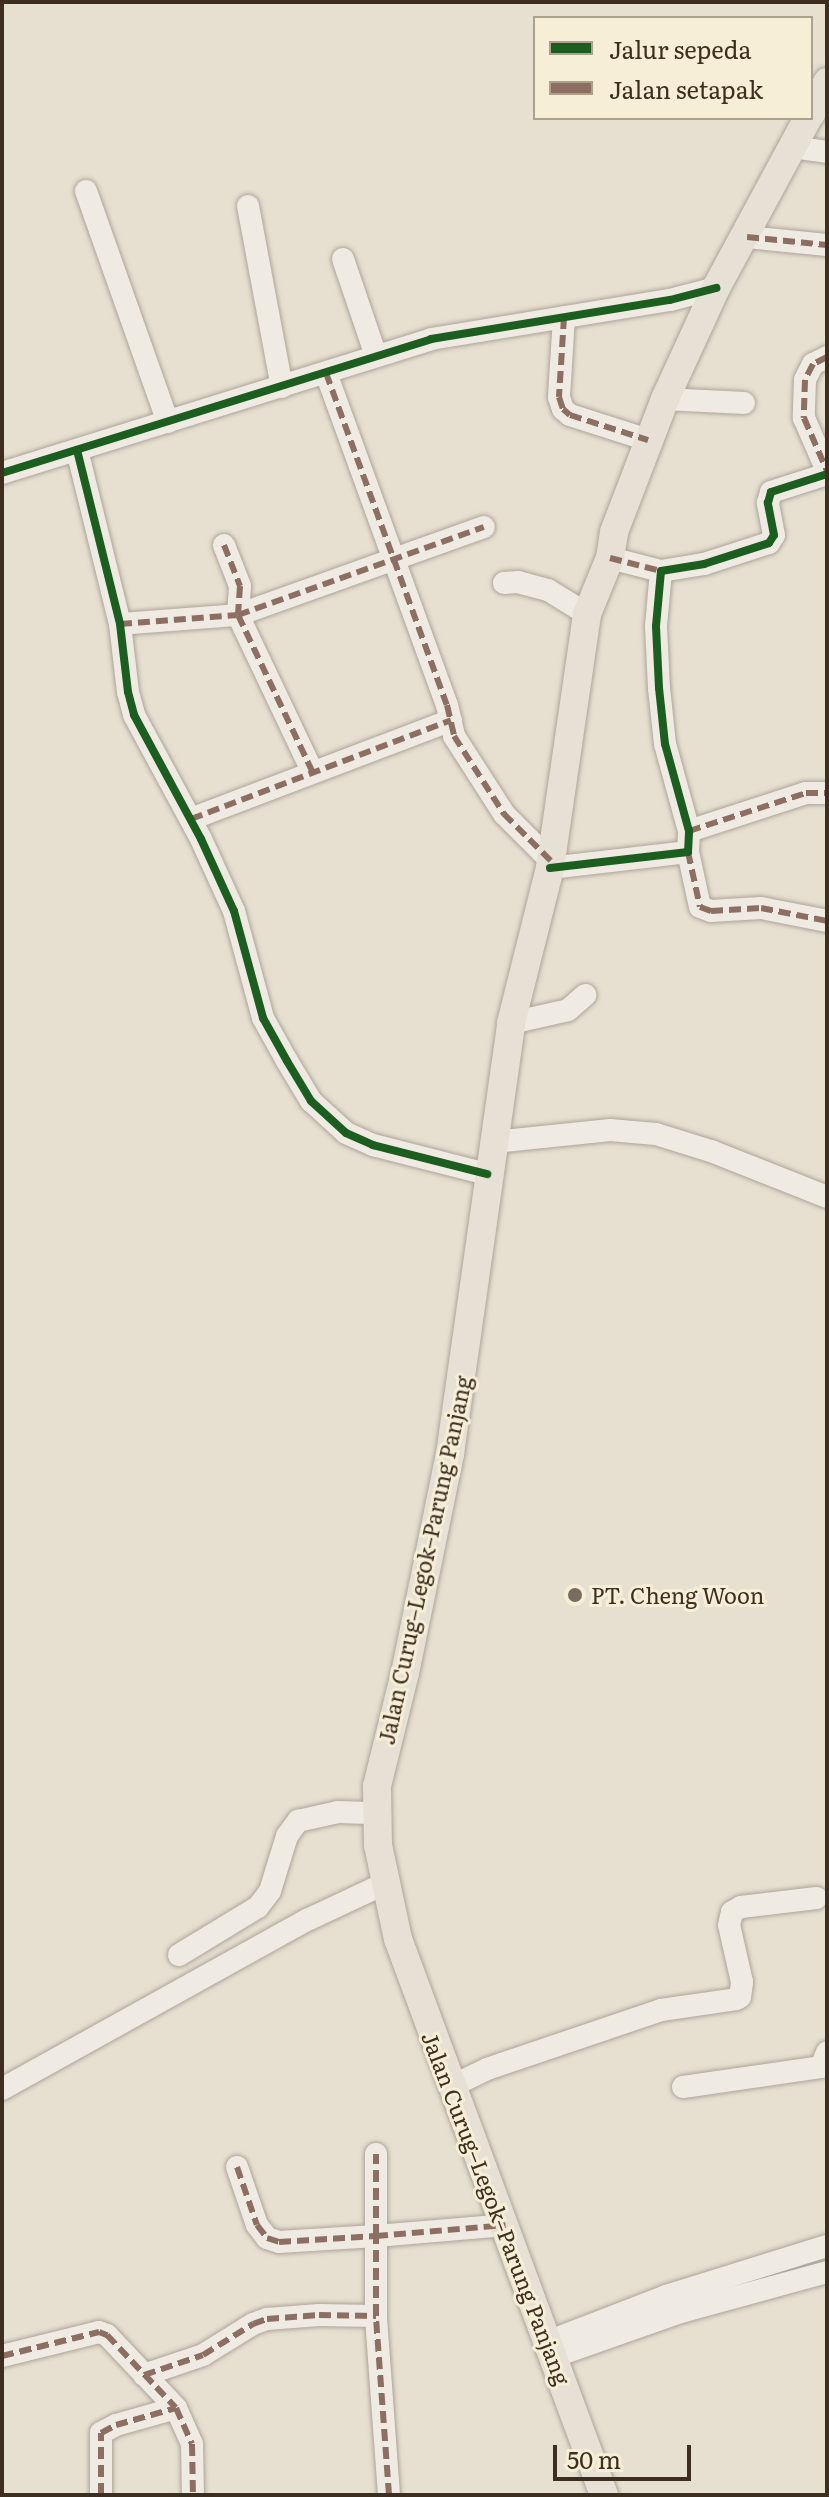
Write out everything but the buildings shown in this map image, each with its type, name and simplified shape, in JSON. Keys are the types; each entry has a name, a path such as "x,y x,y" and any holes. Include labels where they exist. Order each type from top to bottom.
{"main road":[{"name":"Jalan Curug–Legok–Parung Panjang","path":"604,2495 506,2225 450,2087 398,1939 384,1884 376,1813 377,1786 405,1673 459,1401 487,1174 511,1023 550,864 587,614 610,558 614,532 665,399 716,288 747,237 807,120"}],"street":[{"path":"792,147 827,152"},
{"path":"86,191 168,422"},
{"path":"248,206 282,387"},
{"path":"747,237 827,245"},
{"path":"343,259 376,356"},
{"path":"2,473 461,332 670,300 716,288"},
{"path":"564,317 559,397 563,409 570,415 648,440"},
{"path":"610,558 661,571 704,564 769,543 774,535 768,503 771,492 827,473 804,418 809,369 827,357"},
{"path":"326,373 458,743 504,814 550,864 689,841 806,793 827,793"},
{"path":"665,399 744,403"},
{"path":"77,450 120,624 128,692 134,715 191,819 234,911 263,1018 311,1101 346,1133 373,1145 487,1174"},
{"path":"120,624 238,615 484,527"},
{"path":"224,545 240,586 238,615 312,771"},
{"path":"661,571 656,626 665,744 689,841 700,907 711,911 761,908 827,921"},
{"path":"504,583 518,582 548,590 587,614"},
{"path":"191,819 451,720"},
{"path":"511,1023 568,1010 585,995"},
{"path":"494,1142 610,1130 656,1134 711,1151 827,1197"},
{"path":"179,1955 258,1907 270,1891 287,1836 298,1821 338,1812 376,1813"},
{"path":"2,2089 307,1920 384,1884"},
{"path":"450,2087 487,2069 661,2010 736,1999 742,1992 742,1982 729,1925 732,1912 741,1907 816,1898"},
{"path":"683,2087 821,2067 827,2052"},
{"path":"376,2154 376,2316 389,2495"},
{"path":"237,2167 257,2225 267,2238 279,2242 506,2225"},
{"path":"550,2349 666,2296 827,2246"},
{"path":"550,2349 827,2272"},
{"path":"144,2375 203,2355 253,2324 267,2319 319,2315 376,2316"},
{"path":"2,2356 99,2332 107,2335 176,2408 192,2444 193,2495"},
{"path":"101,2495 101,2433 116,2425 176,2408"}],"marked path":[{"path":"747,237 827,245"},
{"path":"564,317 559,397 563,409 570,415 648,440"},
{"path":"827,357 813,364 805,380 804,418 827,471"},
{"path":"326,373 447,705 454,736 504,814 551,861"},
{"path":"120,624 238,615 484,527"},
{"path":"224,545 240,586 238,615 312,771"},
{"path":"610,558 661,571"},
{"path":"191,819 451,720"},
{"path":"689,831 806,793 827,793"},
{"path":"688,852 700,907 711,911 761,908 827,921"},
{"path":"237,2167 257,2225 267,2238 279,2242 376,2236 376,2154"},
{"path":"389,2495 376,2316 376,2236 506,2225"},
{"path":"144,2375 203,2355 253,2324 267,2319 319,2315 376,2316"},
{"path":"2,2356 99,2332 107,2335 176,2408 192,2444 193,2495"},
{"path":"101,2495 101,2433 116,2425 176,2408"}],"cycle path":[{"path":"2,473 431,339 670,300 716,288"},
{"path":"77,450 120,624 128,692 134,715 201,839 234,911 263,1018 287,1061 311,1101 346,1133 373,1145 487,1174"},
{"path":"550,868 688,852 689,831 665,744 659,688 656,626 661,571 704,564 769,543 774,535 768,503 771,492 827,474"}],"place":[{"name":"PT. Cheng Woon","path":"575,1595"}]}
